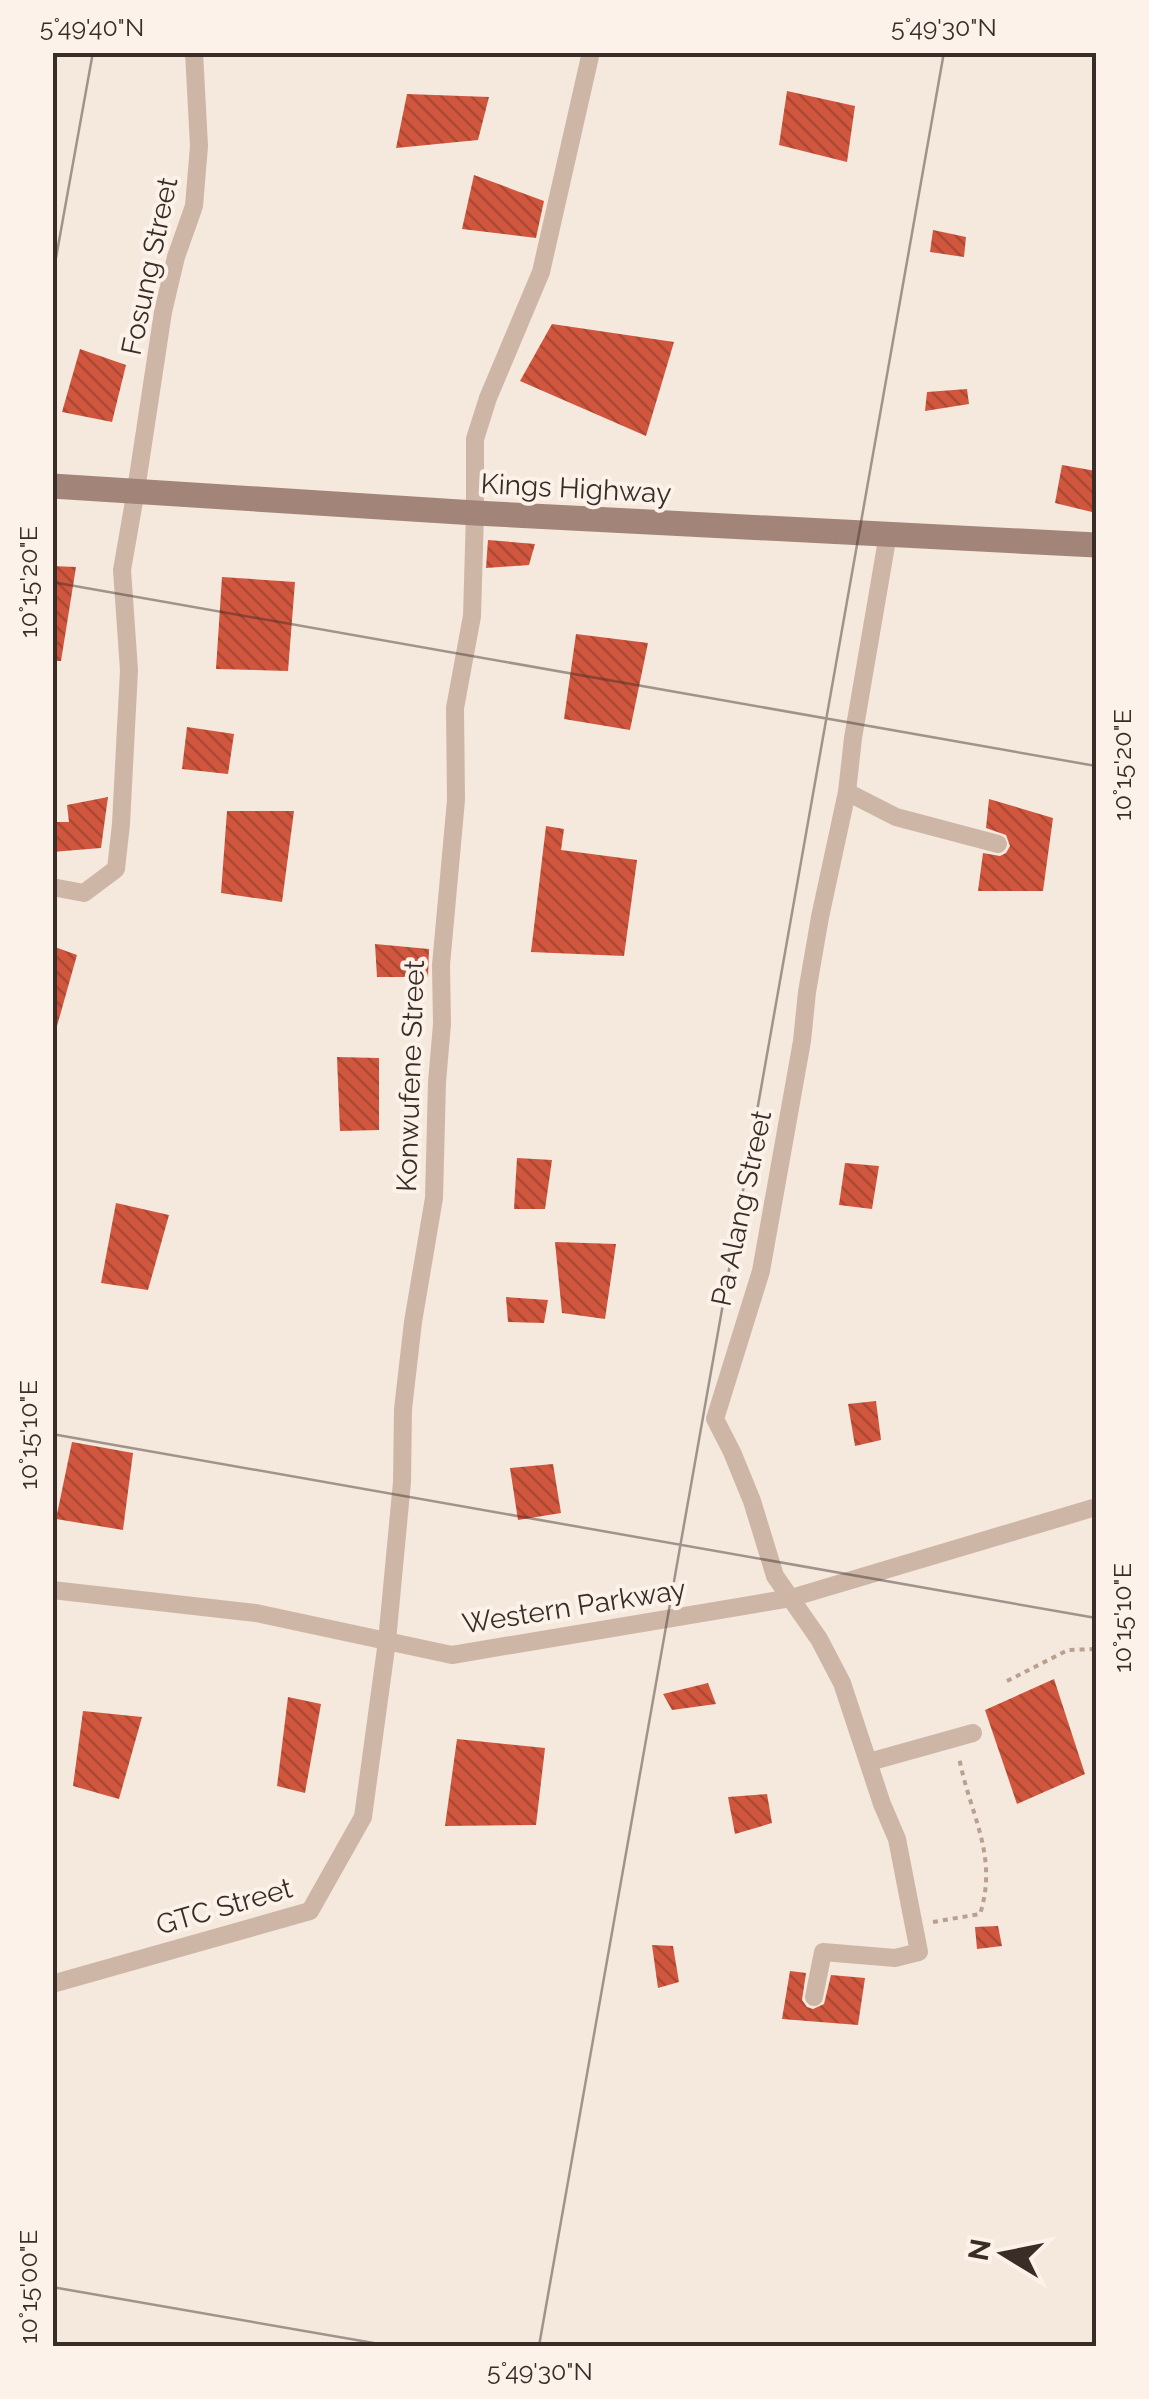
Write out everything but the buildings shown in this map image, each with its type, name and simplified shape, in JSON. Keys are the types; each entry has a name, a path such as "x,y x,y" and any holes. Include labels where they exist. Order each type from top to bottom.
{"street":[{"name":"Fosung Street","path":"52,887 84,893 116,869 128,670 122,570 163,312 194,206 199,146 194,52"},
{"name":"Konwufene Street","path":"387,1641 402,1482 405,1392 434,1198 441,965 456,800 455,708 472,616 474,439 541,272 590,52"},
{"name":"Kings Highway","path":"52,486 475,514 1096,545"},
{"name":"Pa Alang Street","path":"888,534 847,792 820,917 761,1271 715,1419 745,1485 775,1576 819,1639 842,1683 897,1838 914,1922"},
{"path":"847,792 896,818 998,844"},
{"name":"Western Parkway","path":"52,1590 256,1612 452,1654 791,1598 1096,1507"},
{"name":"GTC Street","path":"52,1984 310,1912 362,1816 387,1641"},
{"path":"869,1762 973,1733"},
{"path":"814,1997 824,1952 895,1958 919,1952 914,1922"}],"path":[{"path":"1006,1680 1068,1650 1096,1649"},
{"path":"914,1922 922,1925 980,1914 986,1898 987,1858 954,1738"}]}
